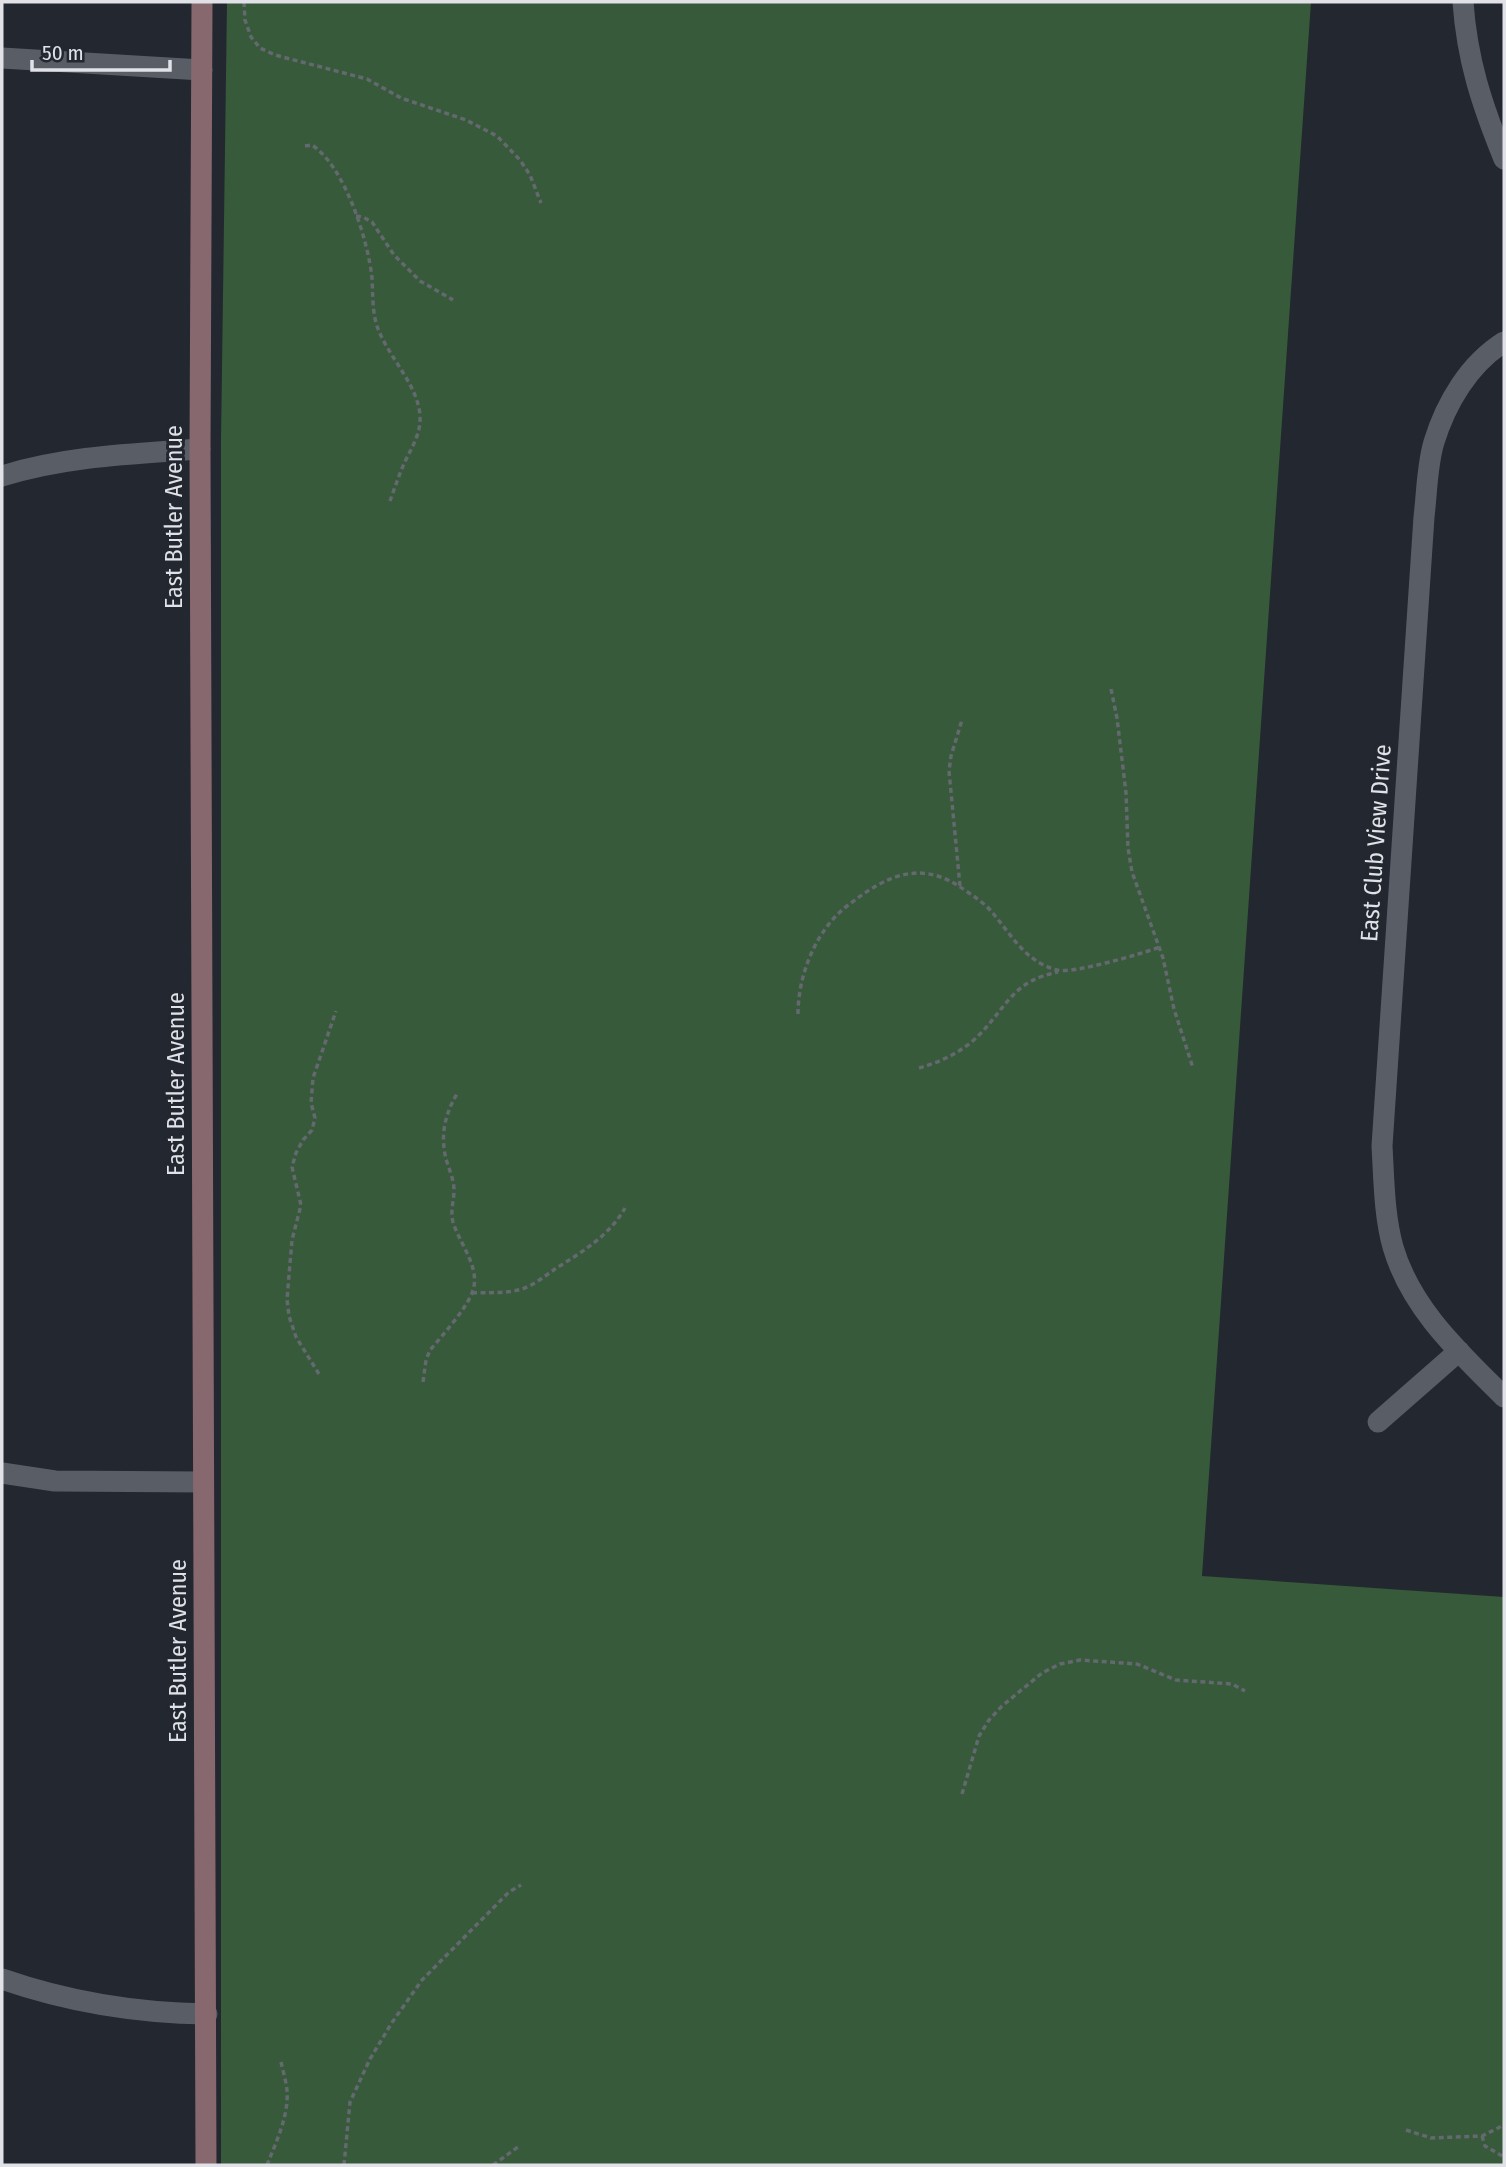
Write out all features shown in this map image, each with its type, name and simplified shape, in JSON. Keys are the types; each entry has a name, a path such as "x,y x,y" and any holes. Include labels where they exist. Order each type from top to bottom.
{"street":[{"name":"East Butler Avenue","path":"202,2 200,449 206,2165"},
{"path":"1463,2 1470,64 1504,159"},
{"path":"2,58 202,70"},
{"name":"East Club View Drive","path":"1504,342 1466,377 1447,407 1433,444 1424,517 1382,1146 1384,1196 1393,1247 1412,1293 1434,1325 1504,1397"},
{"path":"2,476 66,460 200,449"},
{"path":"1378,1422 1459,1351"},
{"path":"2,1473 55,1481 203,1482"},
{"path":"2,1979 82,2001 164,2013 207,2014"}],"path":[{"path":"244,2 245,20 251,37 260,48 275,55 367,79 401,99 466,120 497,136 530,175 541,203"},
{"path":"305,146 312,145 320,150 344,188 356,216 369,261 372,305 377,326 417,399 420,416 418,433 395,484 390,502"},
{"path":"356,216 372,222 394,255 420,281 453,300"},
{"path":"1111,689 1126,793 1128,848 1132,872 1160,947 1174,1009 1193,1068"},
{"path":"960,886 950,771 951,756 962,720"},
{"path":"799,1014 801,982 830,923 844,909 881,882 904,873 924,872 943,877 960,886 989,909 1019,946 1037,962 1060,971"},
{"path":"919,1069 940,1062 979,1036 1013,993 1042,975 1116,960 1160,947"},
{"path":"319,1374 296,1337 289,1316 287,1299 292,1240 301,1205 292,1167 303,1140 312,1130 315,1118 311,1103 313,1078 336,1011"},
{"path":"423,1382 430,1350 472,1293 475,1279 472,1264 452,1220 454,1191 443,1138 444,1122 458,1092"},
{"path":"472,1293 508,1291 533,1283 601,1238 614,1226 625,1208"},
{"path":"962,1794 970,1759 989,1720 1042,1673 1060,1664 1080,1660 1137,1664 1176,1681 1232,1684 1245,1691"},
{"path":"344,2165 350,2102 370,2059 391,2024 422,1980 509,1892 521,1885"},
{"path":"267,2165 280,2131 287,2102 281,2062"},
{"path":"1406,2130 1430,2138 1482,2136 1504,2125"},
{"path":"1482,2136 1485,2146 1504,2157"},
{"path":"493,2165 518,2147"}],"green space":[{"path":"227,2 1311,2 1202,1576 1504,1597 1504,2165 221,2165 221,440"}]}
